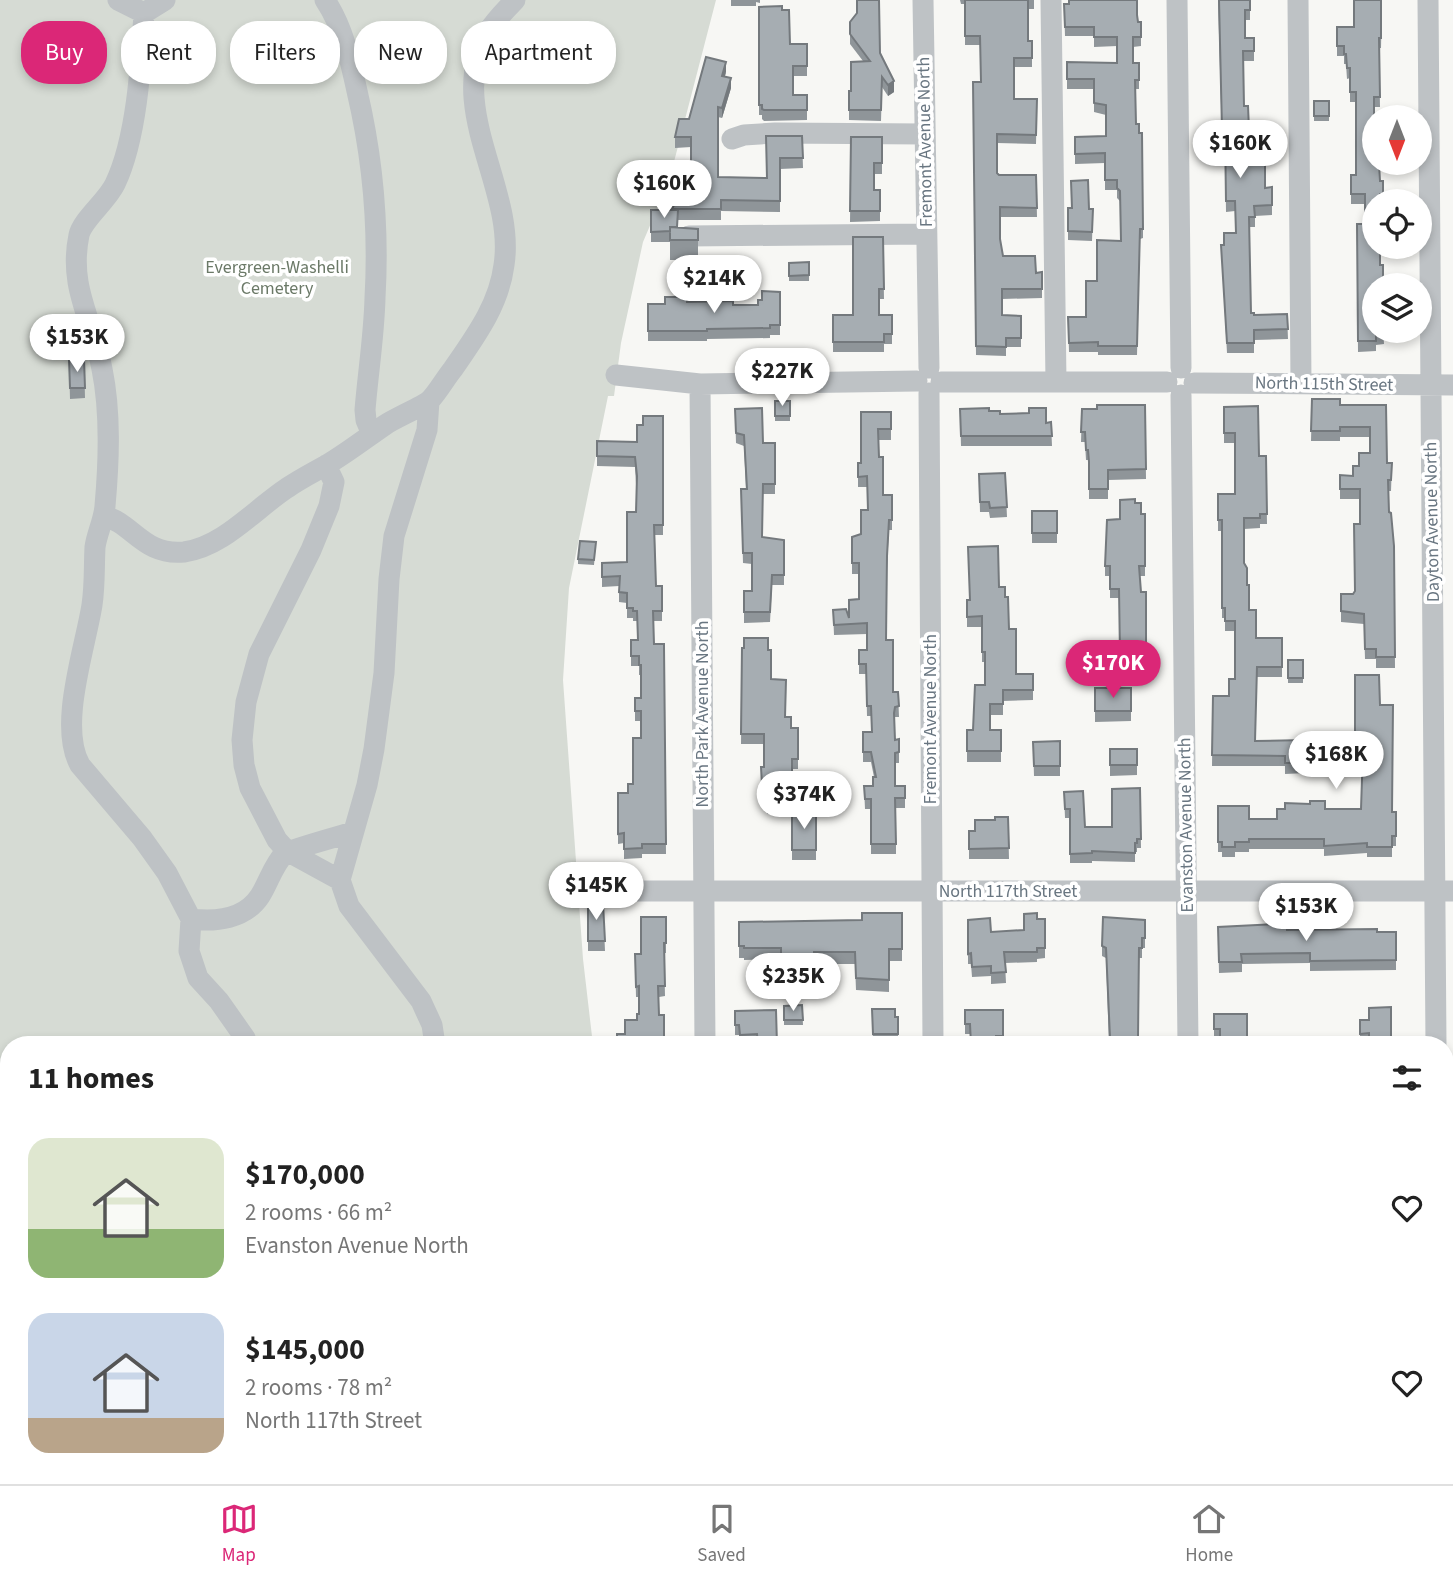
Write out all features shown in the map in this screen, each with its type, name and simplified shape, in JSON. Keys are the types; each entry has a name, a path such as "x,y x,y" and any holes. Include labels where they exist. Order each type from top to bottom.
{"street":[{"path":"118,0 144,13"},
{"path":"144,13 165,0"},
{"path":"326,0 338,23 350,59 367,136 374,185 376,286 365,410 372,434"},
{"path":"104,516 115,520 155,547 174,552 192,550 222,537 288,487 399,416 429,401 481,327 497,295 503,274 506,250 503,217 482,144 474,80 484,40 515,0"},
{"name":"Fremont Avenue North","path":"923,0 929,381 933,1036"},
{"path":"1051,0 1056,382"},
{"name":"Evanston Avenue North","path":"1177,0 1188,1036"},
{"path":"1298,0 1301,383"},
{"name":"Dayton Avenue North","path":"1428,0 1430,385 1443,593 1445,891 1442,1036"},
{"path":"144,13 138,85 125,154 111,190 80,230 76,270 79,293 100,356 108,429 104,516 96,539 92,606 72,706 72,746 89,778 158,858 191,919 189,951 198,978 219,1001 244,1036"},
{"path":"732,139 744,135 775,133 925,134"},
{"path":"689,236 926,234"},
{"name":"North 115th Street","path":"616,374 700,384 929,381 1453,385"},
{"name":"North Park Avenue North","path":"700,384 705,1036"},
{"path":"429,401 427,430 394,536 380,710 367,785 340,880 349,906 421,1002 432,1025 434,1036"},
{"path":"326,465 334,482 329,506 311,551 259,654 244,716 243,752 250,788 264,818 287,851 340,880"},
{"path":"191,919 225,919 251,906 260,897 269,877 287,851 353,832"},
{"name":"North 117th Street","path":"564,891 1445,891"}],"green space":[{"name":"Evergreen-Washelli Cemetery","path":"0,0 716,0 669,181 643,242 621,343 614,396 608,396 569,588 563,680 583,959 592,1036 0,1036"}],"building":[{"path":"857,0 879,0 880,53 894,81 888,85 882,77 881,110 849,110 851,62 870,61 850,34 850,22 857,13"},
{"path":"965,0 1028,0 1028,41 1032,41 1032,58 1014,58 1014,99 1037,99 1036,135 997,134 997,173 1036,175 1037,208 1000,207 1000,239 1003,256 1035,256 1036,273 1042,272 1042,289 1002,289 1002,315 1021,316 1021,338 1006,338 1006,347 976,346 973,82 981,82 980,36 965,36"},
{"path":"1069,0 1137,0 1141,37 1133,37 1133,63 1139,63 1139,80 1135,80 1136,124 1139,124 1139,133 1142,133 1143,229 1140,229 1137,346 1098,346 1098,342 1069,343 1068,317 1086,317 1086,281 1097,281 1097,240 1121,241 1120,191 1117,188 1117,180 1105,180 1105,153 1075,154 1075,137 1106,136 1106,105 1094,103 1094,79 1067,79 1067,62 1117,63 1117,37 1094,37 1094,27 1065,27 1064,4 1069,4"},
{"path":"1219,0 1250,0 1250,10 1245,10 1245,38 1254,38 1254,51 1243,51 1244,106 1248,106 1249,129 1247,162 1265,162 1265,188 1272,187 1272,205 1254,206 1255,217 1249,217 1251,313 1287,314 1288,329 1254,330 1254,343 1227,343 1221,245 1224,245 1224,233 1236,233 1235,201 1226,201"},
{"path":"1354,0 1381,0 1380,97 1374,97 1374,105 1362,105 1362,175 1380,175 1383,189 1362,189 1362,194 1351,194 1351,175 1356,175 1356,92 1350,92 1350,68 1347,68 1344,46 1337,46 1337,27 1354,27"},
{"path":"782,6 782,10 789,10 790,44 807,44 807,66 793,66 793,95 807,95 807,110 764,110 762,105 759,105 759,7"},
{"path":"706,57 726,62 722,76 731,78 722,108 718,107 718,177 767,178 766,136 802,136 803,158 780,158 780,201 721,200 721,209 672,209 679,195 679,186 691,185 691,137 675,137 679,119 689,119"},
{"path":"1314,101 1329,101 1329,116 1314,116"},
{"path":"851,137 882,137 882,163 874,163 874,190 880,190 880,211 850,211"},
{"path":"1088,180 1089,209 1093,209 1092,232 1068,231 1068,208 1072,208 1071,181"},
{"path":"651,210 678,210 677,227 670,227 670,231 651,232"},
{"path":"1357,224 1362,224 1362,259 1380,259 1380,265 1383,265 1383,273 1362,273 1362,341 1358,341"},
{"path":"670,227 698,229 698,240 670,240"},
{"path":"853,237 883,237 884,289 879,289 879,315 892,315 892,334 884,334 884,342 833,342 833,315 853,315"},
{"path":"809,262 809,275 789,276 789,263"},
{"path":"762,291 780,292 780,325 770,325 770,328 707,331 648,331 648,304 665,304 665,297 687,297 687,302 733,301 733,305 758,305 758,300 762,300"},
{"path":"69,359 84,359 85,388 70,388"},
{"path":"1312,399 1340,399 1340,405 1386,405 1387,463 1392,463 1391,480 1388,480 1394,546 1395,657 1376,657 1376,649 1365,649 1364,614 1341,611 1341,594 1353,594 1355,591 1354,524 1360,524 1360,489 1340,489 1340,475 1353,476 1353,466 1359,466 1359,453 1370,453 1370,427 1311,431"},
{"path":"775,401 790,401 790,416 775,416"},
{"path":"1097,405 1145,405 1146,469 1108,470 1108,489 1089,489 1088,450 1085,432 1081,432 1082,409 1097,409"},
{"path":"1258,406 1259,456 1266,456 1267,514 1260,514 1260,518 1244,518 1244,563 1249,585 1249,610 1256,610 1256,638 1282,638 1282,667 1257,667 1255,741 1306,740 1307,763 1285,763 1285,756 1212,755 1213,696 1229,696 1229,679 1235,679 1235,621 1225,621 1225,608 1222,608 1222,520 1218,520 1218,494 1235,494 1235,433 1224,433 1224,407"},
{"path":"762,408 763,443 775,443 775,484 763,484 762,537 784,540 784,575 772,575 770,612 744,612 744,591 752,591 752,553 743,553 741,489 747,489 744,435 736,433 735,409"},
{"path":"989,408 989,411 1000,411 1000,414 1029,413 1029,408 1046,408 1046,423 1051,422 1052,436 961,436 960,409"},
{"path":"861,412 891,412 891,429 878,429 879,457 883,457 883,495 892,495 887,556 886,640 893,640 893,692 898,692 899,706 895,707 894,713 895,740 899,739 899,752 895,753 895,786 905,786 905,798 895,798 896,844 871,844 871,799 865,799 864,786 873,786 873,777 876,777 871,752 863,752 863,732 872,732 871,706 867,706 866,664 859,664 859,650 867,650 867,623 834,625 833,610 846,609 849,618 849,600 859,599 859,563 852,563 852,537 861,534 861,510 868,510 867,476 858,477 858,463 861,463"},
{"path":"643,416 663,416 663,525 654,525 656,586 662,586 662,611 653,611 654,644 664,644 666,844 642,844 642,848 624,849 624,833 618,834 618,793 628,793 628,784 633,784 633,738 641,738 641,711 635,711 635,698 641,698 641,665 639,656 631,656 631,640 638,640 637,611 627,608 627,593 619,592 620,576 602,577 602,563 627,562 627,512 636,512 637,476 635,457 597,456 597,441 637,442 637,425 643,425"},
{"path":"1005,473 1007,507 990,508 989,502 980,502 979,474"},
{"path":"1135,499 1135,503 1141,503 1141,514 1145,514 1145,566 1139,566 1141,592 1146,592 1146,654 1120,654 1119,589 1110,589 1110,566 1105,566 1107,520 1120,519 1120,500"},
{"path":"1032,511 1057,511 1057,533 1032,533"},
{"path":"580,541 596,542 594,560 578,559"},
{"path":"998,546 999,587 1005,587 1005,597 1008,597 1009,629 1016,629 1016,674 1033,674 1033,690 1003,690 1003,704 990,704 990,730 1001,730 1001,751 967,751 967,730 973,730 975,685 985,685 982,616 967,617 967,600 970,600 968,547"},
{"path":"744,638 768,638 768,650 771,650 771,679 786,680 785,717 791,717 791,728 798,728 798,759 792,759 792,804 767,804 767,784 762,785 761,767 764,767 764,734 741,734"},
{"path":"1288,660 1303,660 1303,678 1288,678"},
{"path":"1355,675 1379,675 1380,705 1393,705 1392,812 1396,812 1396,836 1392,836 1392,847 1367,847 1367,843 1324,846 1324,839 1249,839 1249,842 1235,842 1235,847 1222,847 1222,842 1218,842 1218,806 1249,806 1249,819 1277,819 1277,809 1285,809 1285,803 1310,804 1310,801 1325,801 1325,809 1361,809 1363,750 1355,750"},
{"path":"1095,688 1131,688 1131,711 1095,711"},
{"path":"1060,741 1060,766 1034,766 1033,742"},
{"path":"1110,749 1137,749 1137,765 1110,765"},
{"path":"1140,788 1141,839 1137,839 1135,843 1135,853 1092,851 1070,854 1070,809 1065,809 1064,792 1083,791 1085,827 1112,827 1112,789"},
{"path":"792,812 816,812 816,850 792,850"},
{"path":"995,817 1008,817 1009,848 969,849 969,831 975,831 975,820 995,820"},
{"path":"588,903 603,903 605,941 588,941"},
{"path":"862,913 902,913 902,949 889,949 889,980 856,978 855,952 814,952 814,959 781,959 781,948 739,946 739,922 862,920"},
{"path":"1037,913 1037,919 1045,919 1045,948 1037,948 1037,952 1004,952 1006,972 991,973 991,966 972,967 971,953 968,954 968,920 990,918 991,932 1024,930 1024,914"},
{"path":"641,917 666,917 665,986 658,986 659,1015 664,1015 664,1036 617,1036 625,1034 625,1020 637,1020 639,1014 635,954 641,954"},
{"path":"1103,917 1145,920 1145,938 1142,938 1142,948 1139,948 1138,1036 1110,1036 1106,948 1102,946"},
{"path":"1276,924 1277,927 1287,927 1287,930 1377,929 1377,932 1396,932 1396,960 1310,961 1310,953 1241,954 1242,962 1219,962 1218,927"},
{"path":"802,1005 803,1020 784,1020 784,1006"},
{"path":"1391,1007 1391,1036 1360,1034 1360,1020 1369,1020 1369,1008"},
{"path":"872,1009 895,1009 898,1034 873,1034"},
{"path":"776,1010 777,1036 740,1035 739,1025 735,1025 735,1011"},
{"path":"965,1010 1003,1010 1003,1036 971,1036 970,1024 965,1024"},
{"path":"1214,1014 1247,1014 1247,1036 1220,1036 1220,1029 1214,1029"}]}
